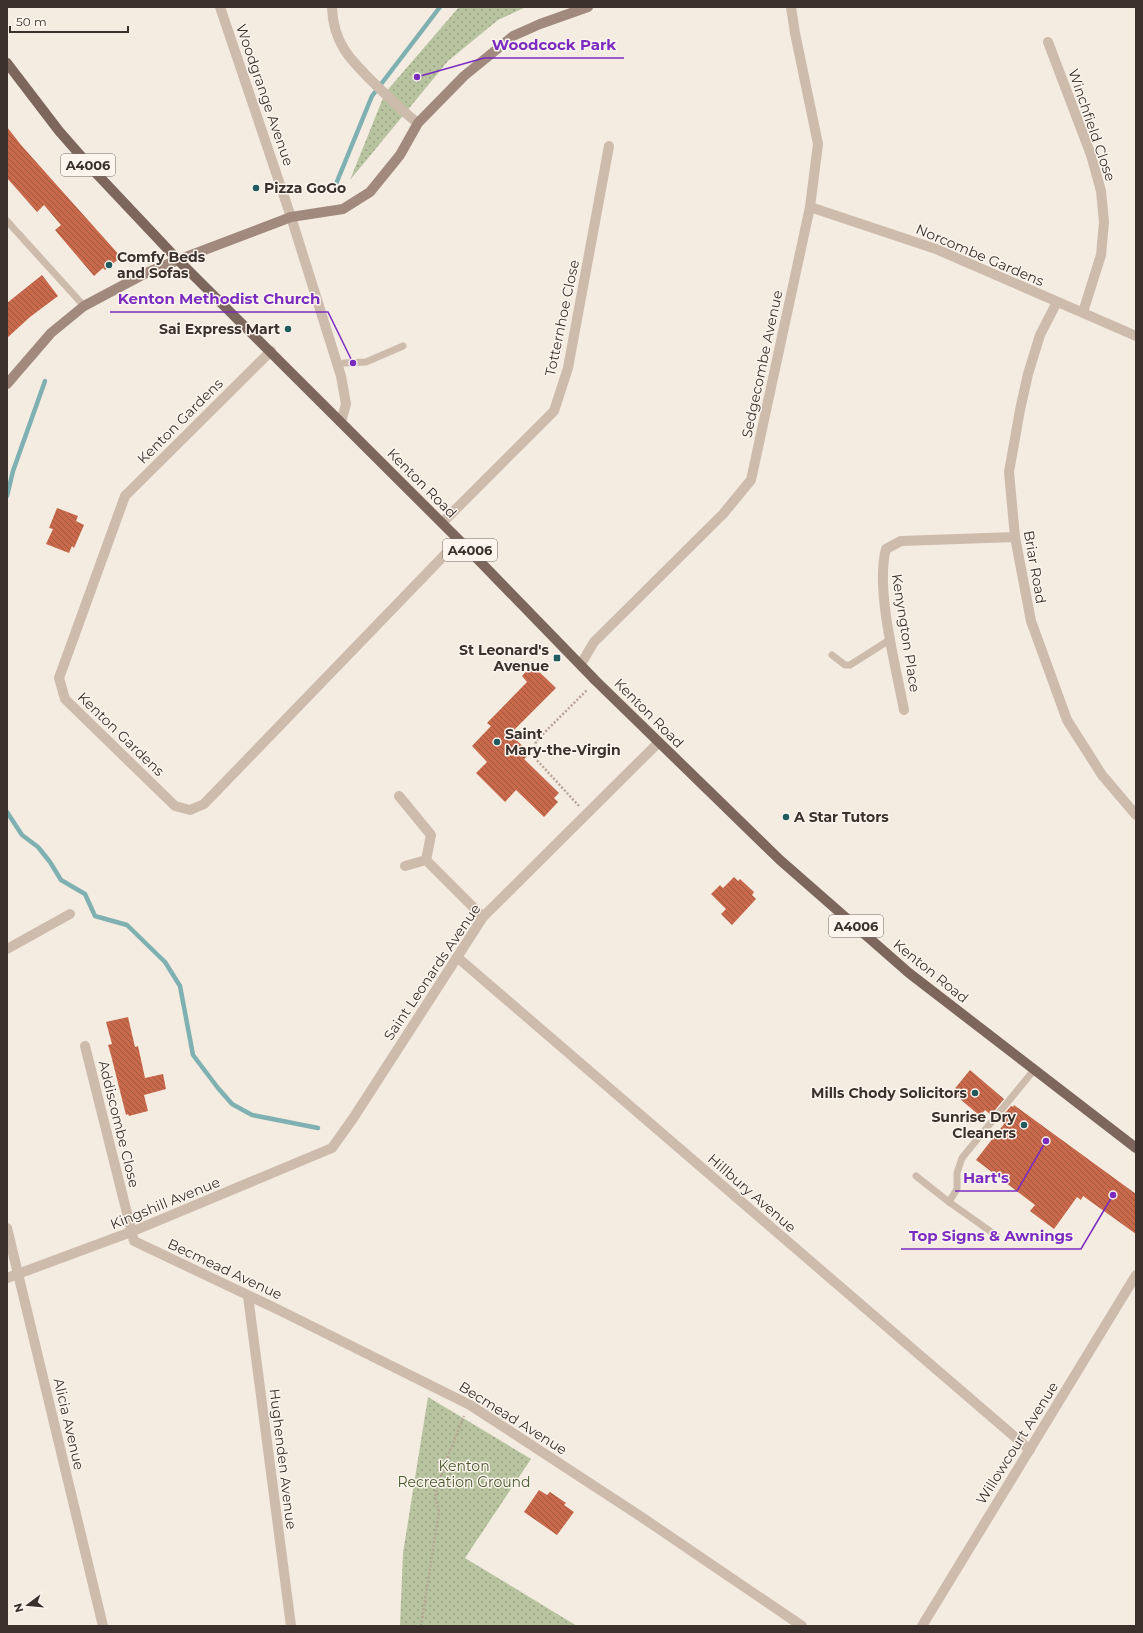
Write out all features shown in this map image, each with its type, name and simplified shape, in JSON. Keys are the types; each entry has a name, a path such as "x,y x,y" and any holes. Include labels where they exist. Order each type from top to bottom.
{"main road":[{"name":"A4006","path":"7,63 59,131 95,172 178,260"},
{"name":"Kenton Road","path":"178,260 271,350 581,664 596,681 780,860 909,973 1136,1148"}],"street":[{"name":"Woodgrange Avenue","path":"220,7 291,217 337,366 346,404 341,422"},
{"path":"332,7 336,32 344,50 404,113 418,123"},
{"path":"7,384 51,333 84,306 146,273 291,217 342,209 370,192 400,154 418,123 464,76 513,36 540,24 588,7"},
{"name":"Sedgecombe Avenue","path":"581,664 594,642 723,514 751,480 810,207 818,144 791,7"},
{"name":"Winchfield Close","path":"1048,42 1091,155 1101,191 1104,222 1101,255 1083,312"},
{"name":"Totternhoe Close","path":"442,523 554,410 568,368 609,146"},
{"name":"Norcombe Gardens","path":"810,207 936,249 1136,336"},
{"name":"Briar Road","path":"1057,302 1040,335 1028,374 1020,410 1009,472 1015,537 1031,621 1067,720 1102,775 1136,815"},
{"name":"Kenton Gardens","path":"271,350 125,496 59,678 64,699 175,806 190,810 204,804 459,540"},
{"name":"Kenyngton Place","path":"904,710 883,587 882,562 886,549 900,541 1015,537"},
{"name":"Saint Leonards Avenue","path":"332,1148 354,1117 483,917 658,742"},
{"path":"399,796 431,835 426,860"},
{"path":"405,866 426,860"},
{"path":"426,860 483,917"},
{"path":"7,949 70,914"},
{"name":"Hillbury Avenue","path":"457,957 1030,1450"},
{"name":"Addiscombe Close","path":"85,1046 131,1232"},
{"name":"Kingshill Avenue","path":"7,1278 18,1272 131,1232 332,1148"},
{"name":"Alicia Avenue","path":"7,1228 103,1626"},
{"name":"Becmead Avenue","path":"131,1232 134,1241 470,1405 640,1516 802,1626"},
{"name":"Willowcourt Avenue","path":"922,1626 1136,1275"},
{"name":"Hughenden Avenue","path":"248,1296 291,1626"}],"lane":[{"path":"7,221 84,306"},
{"path":"337,366 344,363 366,362 403,346"},
{"path":"832,655 845,665 850,665 891,639"},
{"path":"949,1202 957,1189 957,1174 962,1158 1034,1070"},
{"path":"916,1176 949,1202 997,1236"}],"path":[{"path":"586,814 534,757 536,741 596,681"},
{"path":"421,1626 439,1511 435,1496 444,1466 463,1418 470,1405"}],"green space":[{"path":"459,7 526,7 498,20 448,61 350,180 385,93"},
{"name":"Kenton Recreation Ground","path":"428,1397 531,1459 465,1558 577,1626 400,1626 403,1553"}],"building":[{"path":"7,127 21,145 121,257 105,270 103,268 94,276 55,230 61,225 44,205 37,212 7,178"},
{"path":"42,275 58,296 30,317 7,338 7,303"},
{"path":"57,508 78,516 76,521 84,525 74,548 72,546 69,553 46,544 53,529 49,528"},
{"name":"Saint Mary-the-Virgin","path":"532,665 556,688 510,734 530,753 524,759 559,793 554,798 558,802 544,817 516,790 505,802 476,773 487,762 472,746 491,726 487,723 527,682 522,676"},
{"path":"734,877 738,881 740,879 754,892 752,895 756,899 732,925 721,914 726,909 711,894 720,885 723,888"},
{"path":"128,1017 135,1047 138,1046 145,1078 163,1074 166,1089 144,1095 148,1111 129,1116 128,1114 126,1115 108,1045 112,1044 106,1022"},
{"name":"Mills Chody Solicitors","path":"970,1070 1004,1099 991,1115 985,1110 980,1116 952,1092"},
{"path":"1014,1105 1136,1194 1136,1234 1083,1196 1081,1200 1077,1197 1054,1229 1030,1211 1035,1205 976,1160 1004,1124 999,1120 1011,1106 1013,1107"},
{"path":"539,1490 547,1495 550,1492 566,1503 564,1505 574,1512 557,1535 524,1512"}],"waterway":[{"path":"336,184 372,96 440,7"},
{"path":"7,496 13,471 45,381"},
{"path":"7,812 22,835 38,847 50,862 61,880 85,894 95,916 127,925 165,962 180,986 193,1055 232,1104 252,1115 318,1128"}],"place":[{"name":"Woodcock Park","path":"417,77"},
{"name":"Pizza GoGo","path":"256,188"},
{"name":"Comfy Beds and Sofas","path":"109,265"},
{"name":"Sai Express Mart","path":"288,329"},
{"name":"Kenton Methodist Church","path":"353,363"},
{"name":"St Leonard's Avenue","path":"557,658"},
{"name":"Saint Mary-the-Virgin","path":"497,742"},
{"name":"A Star Tutors","path":"786,817"},
{"name":"Mills Chody Solicitors","path":"975,1093"},
{"name":"Sunrise Dry Cleaners","path":"1024,1125"},
{"name":"Hart's","path":"1046,1141"},
{"name":"Top Signs & Awnings","path":"1113,1195"}]}
